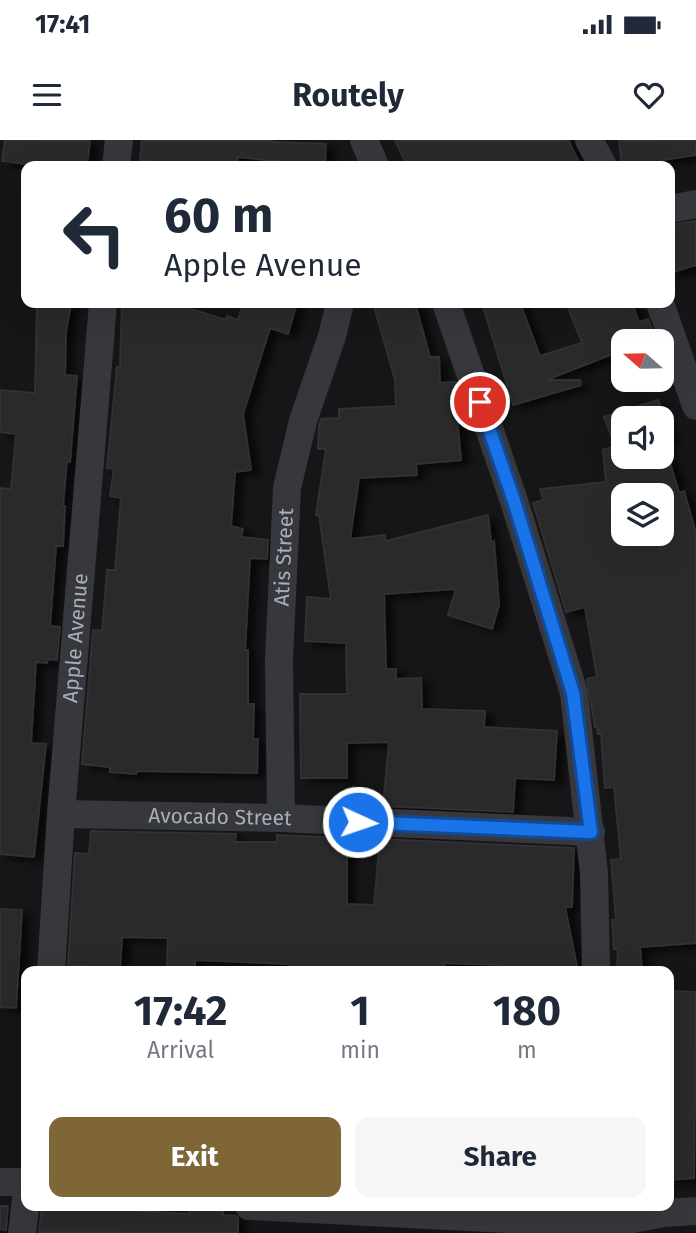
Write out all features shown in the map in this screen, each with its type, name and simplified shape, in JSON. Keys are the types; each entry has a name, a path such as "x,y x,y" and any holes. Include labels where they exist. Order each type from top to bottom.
{"street":[{"path":"117,161 119,140"},
{"path":"364,140 373,161"},
{"path":"589,140 600,161"},
{"path":"675,208 696,204"},
{"name":"Apple Avenue","path":"51,966 61,814 103,308"},
{"name":"Atis Street","path":"281,818 279,659 287,488 303,421 339,308"},
{"path":"448,308 514,501 573,693 591,832 596,966"},
{"path":"662,308 694,395"},
{"name":"Avocado Street","path":"61,814 281,818 591,832"},
{"path":"0,1182 21,1182"},
{"path":"22,1233 25,1211"},
{"path":"368,1211 607,1221 696,1211"}],"building":[{"path":"5,140 90,140 88,161 21,161 21,163 2,161"},
{"path":"142,140 272,140 326,144 325,161 276,161 238,157 238,161 140,160"},
{"path":"395,140 568,140 578,161 405,161"},
{"path":"619,140 696,140 696,155 663,161 621,161"},
{"path":"696,221 696,265 675,271 675,224"},
{"path":"37,308 70,308 66,332 65,375 77,376 70,462 67,461 63,506 63,546 56,546 50,626 60,627 57,660 36,662 31,743 46,744 34,857 0,854 0,488 11,489 16,434 0,432 0,390 35,393"},
{"path":"122,308 188,308 226,320 227,316 238,320 242,308 296,308 288,334 270,328 243,414 251,470 235,472 231,526 243,529 241,537 268,540 267,559 250,558 245,650 248,650 248,704 254,704 253,739 258,739 257,773 137,771 136,774 110,772 110,767 82,764 93,630 102,631 107,570 115,570 121,498 110,496 114,469 107,468 117,367 120,367"},
{"path":"374,308 416,308 430,357 439,357 440,383 456,382 467,416 457,417 461,460 416,464 417,475 359,478 350,539 385,535 386,541 488,515 491,542 494,541 499,605 492,629 448,615 456,589 384,594 386,669 396,669 396,679 421,678 422,709 485,711 484,727 557,731 554,780 515,778 513,812 383,806 389,742 347,743 347,778 301,778 300,694 347,694 346,643 305,641 307,597 331,599 319,515 316,515 326,449 318,449 319,426 321,419 339,418 339,409 396,406 395,380"},
{"path":"484,308 522,308 540,356 582,343 568,308 634,308 639,322 648,319 652,329 611,329 611,355 546,380 580,380 581,385 513,405"},
{"path":"658,400 660,406 639,406"},
{"path":"611,415 611,435 604,417"},
{"path":"611,447 611,469 672,469 679,493 684,491 696,533 696,943 640,947 642,966 617,966 618,949 614,949 612,920 616,920 611,860 621,859 614,787 605,788 601,734 598,734 595,727 587,679 597,677 585,607 566,612 533,503 543,500 540,489 606,482 603,450"},
{"path":"91,831 236,834 235,842 277,842 277,835 347,838 347,904 374,905 380,839 574,848 572,907 565,907 577,966 444,963 444,966 290,966 195,960 195,966 167,966 168,938 122,937 120,966 68,965 75,853 89,854"},
{"path":"0,909 22,910 16,1008 0,1007"},
{"path":"674,991 696,992 694,1178 674,1180"},
{"path":"0,1206 8,1206 6,1230 0,1229"},
{"path":"41,1211 189,1214 189,1211 223,1211 223,1215 238,1218 238,1233 39,1232"}],"route":[{"path":"358,822 591,832 573,693 514,501 480,402"}]}
